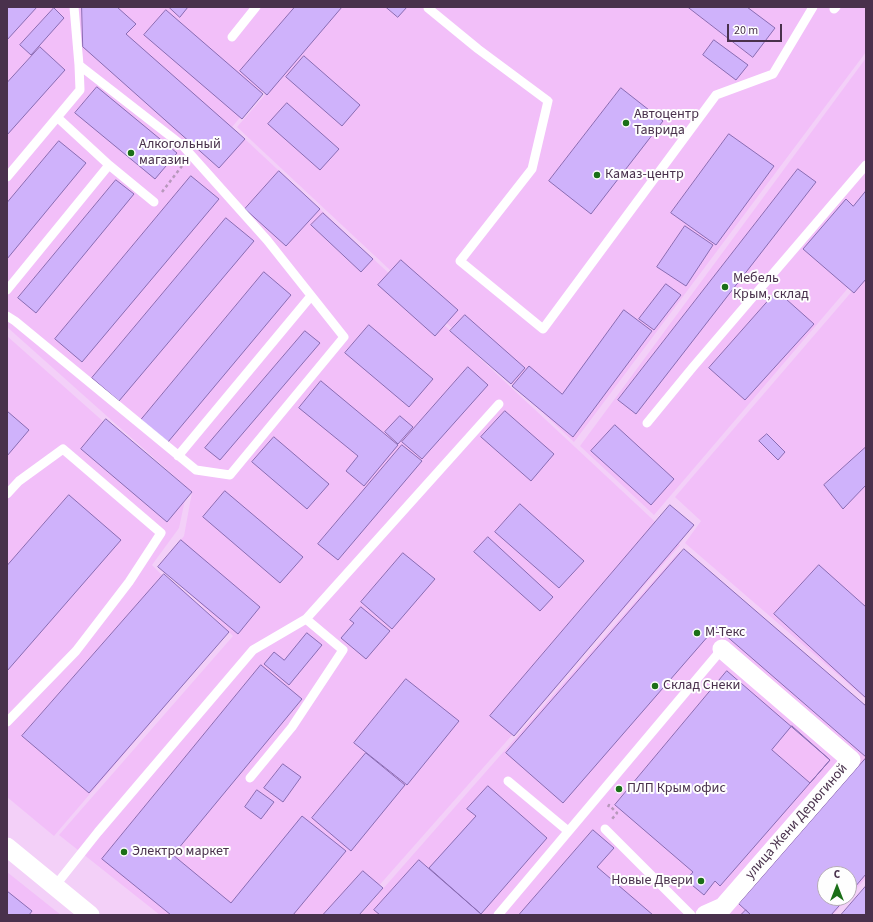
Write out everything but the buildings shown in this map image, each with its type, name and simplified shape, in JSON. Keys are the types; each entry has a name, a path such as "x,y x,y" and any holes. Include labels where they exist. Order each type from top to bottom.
{"street":[{"name":"улица Жени Дерюгиной","path":"705,915 723,907 851,760 722,649"},
{"path":"7,847 90,915"}],"lane":[{"path":"7,178 80,90 74,7"},
{"path":"232,37 256,7"},
{"path":"429,7 428,8 478,49 548,101 532,169 460,261 543,329 716,95 773,74 813,7"},
{"path":"7,316 196,470 230,475 344,337 267,240 183,146 79,65"},
{"path":"58,118 109,165 154,202"},
{"path":"7,290 109,165"},
{"path":"647,423 866,165"},
{"path":"178,456 311,296"},
{"path":"55,886 98,832 253,650 306,619 499,404"},
{"path":"7,494 19,481 64,450 161,533 129,582 76,651 7,722"},
{"path":"250,778 292,727 343,650 306,619"},
{"path":"498,915 722,649"},
{"path":"508,781 568,831"},
{"path":"605,829 691,915"}],"path":[{"path":"154,202 190,155"}],"shaded area":[{"path":"7,7 334,7 232,127 680,545 353,915 160,915 59,835 233,636 160,564 184,536 192,492 7,327"},
{"path":"341,7 866,7 866,52 574,442 237,127"},
{"path":"866,58 866,267 654,515 580,446"},
{"path":"866,275 866,699 685,543 701,521 675,497"},
{"path":"7,336 186,495 179,528 152,565 224,637 54,836 7,797"},
{"path":"679,552 866,709 866,878 857,888 857,866 817,866 817,906 841,906 833,915 360,915"},
{"path":"7,872 61,915 7,915"}],"place":[{"name":"Автоцентр Таврида","path":"626,123"},
{"name":"Алкогольный магазин","path":"131,153"},
{"name":"Камаз-центр","path":"597,175"},
{"name":"Мебель Крым, склад","path":"725,287"},
{"name":"М-Текс","path":"697,633"},
{"name":"Склад Снеки","path":"655,686"},
{"name":"ПЛП Крым офис","path":"619,789"},
{"name":"Электро маркет","path":"124,852"},
{"name":"Новые Двери","path":"701,881"}]}
